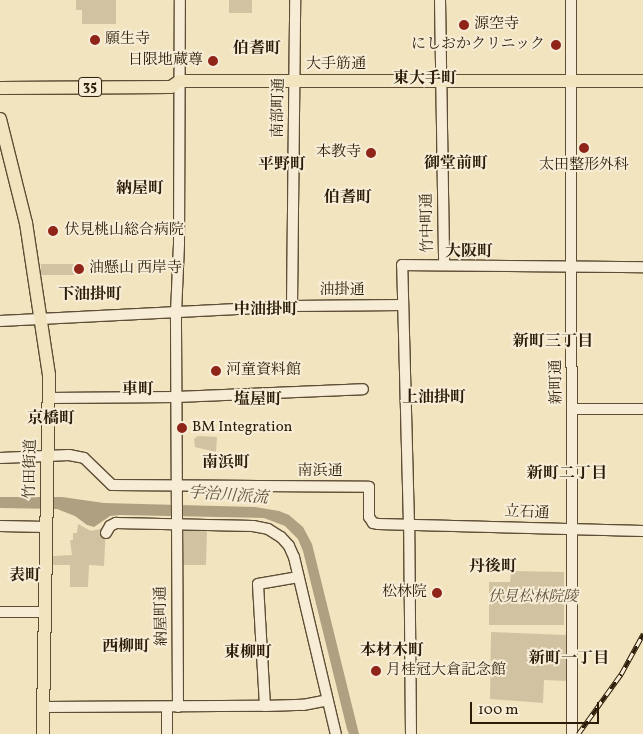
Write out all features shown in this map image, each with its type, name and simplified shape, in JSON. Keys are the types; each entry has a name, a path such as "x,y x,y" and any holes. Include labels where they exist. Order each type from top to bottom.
{"main road":[{"name":"大手筋通","path":"0,88 170,87 180,82 643,81"},
{"name":"竹田街道","path":"0,119 26,222 39,319 47,356 49,398 43,734"}],"street":[{"path":"175,486 180,0"},
{"name":"南部町通","path":"292,306 295,0"},
{"name":"竹中町通","path":"440,0 439,81 444,265"},
{"name":"新町通","path":"571,0 572,734"},
{"path":"410,734 409,524 402,265 643,267"},
{"name":"油掛通","path":"0,321 292,306 403,305"},
{"path":"49,398 176,397 363,390"},
{"path":"572,409 643,409"},
{"name":"南浜通","path":"0,458 70,455 84,458 112,485 369,487 369,517 372,521 378,524 409,524"},
{"name":"納屋町通","path":"175,486 178,708"},
{"path":"106,533 110,526 116,523 176,523 253,526 268,528 281,537 289,546 298,577 336,734"},
{"path":"0,526 46,524"},
{"name":"立石通","path":"409,524 643,531"},
{"path":"265,706 258,584 298,577"},
{"path":"0,612 44,612"},
{"path":"43,707 178,708 265,706 303,705 328,700"},
{"path":"167,707 167,734"}],"green space":[{"path":"76,0 116,0 116,24 82,24 82,10 76,10"},
{"path":"229,0 252,0 252,13 229,13"},
{"path":"41,264 74,264 74,275 41,275"},
{"path":"198,436 217,437 216,452 195,447 194,439"},
{"path":"78,524 91,531 100,529 106,524 104,566 89,565 88,587 70,587 70,565 53,565 53,556 72,555 70,540 73,540 73,533 77,533"},
{"path":"183,527 207,528 206,565 179,565 179,533"},
{"name":"伏見松林院陵","path":"511,571 564,572 564,625 489,625 489,582 510,582"},
{"path":"491,632 566,635 568,681 544,680 543,703 490,699"}],"shaded area":[{"path":"0,497 62,497 104,503 255,507 279,511 289,515 303,527 312,544 359,734 349,734 347,729 303,551 298,539 285,526 264,518 120,515 110,516 94,527 87,525 75,516 57,509 0,508"}],"railway":[{"path":"578,734 621,674 643,634"}],"place":[{"name":"源空寺","path":"464,25"},
{"name":"願生寺","path":"95,40"},
{"name":"にしおかクリニック","path":"556,45"},
{"name":"日限地蔵尊","path":"213,61"},
{"name":"太田整形外科","path":"584,148"},
{"name":"本教寺","path":"371,153"},
{"name":"伏見桃山総合病院","path":"53,231"},
{"name":"油懸山 西岸寺","path":"79,269"},
{"name":"河童資料館","path":"216,371"},
{"name":"BM Integration","path":"182,428"},
{"name":"松林院","path":"437,593"},
{"name":"月桂冠大倉記念館","path":"376,671"}],"district":[{"name":"伯耆町","path":"257,49"},
{"name":"東大手町","path":"425,79"},
{"name":"御堂前町","path":"456,164"},
{"name":"平野町","path":"282,165"},
{"name":"納屋町","path":"140,189"},
{"name":"伯耆町","path":"348,198"},
{"name":"大阪町","path":"469,252"},
{"name":"下油掛町","path":"90,295"},
{"name":"中油掛町","path":"266,310"},
{"name":"新町三丁目","path":"553,342"},
{"name":"車町","path":"138,390"},
{"name":"上油掛町","path":"434,398"},
{"name":"塩屋町","path":"258,400"},
{"name":"京橋町","path":"51,419"},
{"name":"南浜町","path":"226,463"},
{"name":"新町二丁目","path":"567,474"},
{"name":"丹後町","path":"493,567"},
{"name":"表町","path":"25,576"},
{"name":"西柳町","path":"126,647"},
{"name":"本材木町","path":"392,651"},
{"name":"東柳町","path":"248,653"},
{"name":"新町一丁目","path":"569,659"}],"water label":[{"name":"宇治川派流","path":"228,496"}]}
